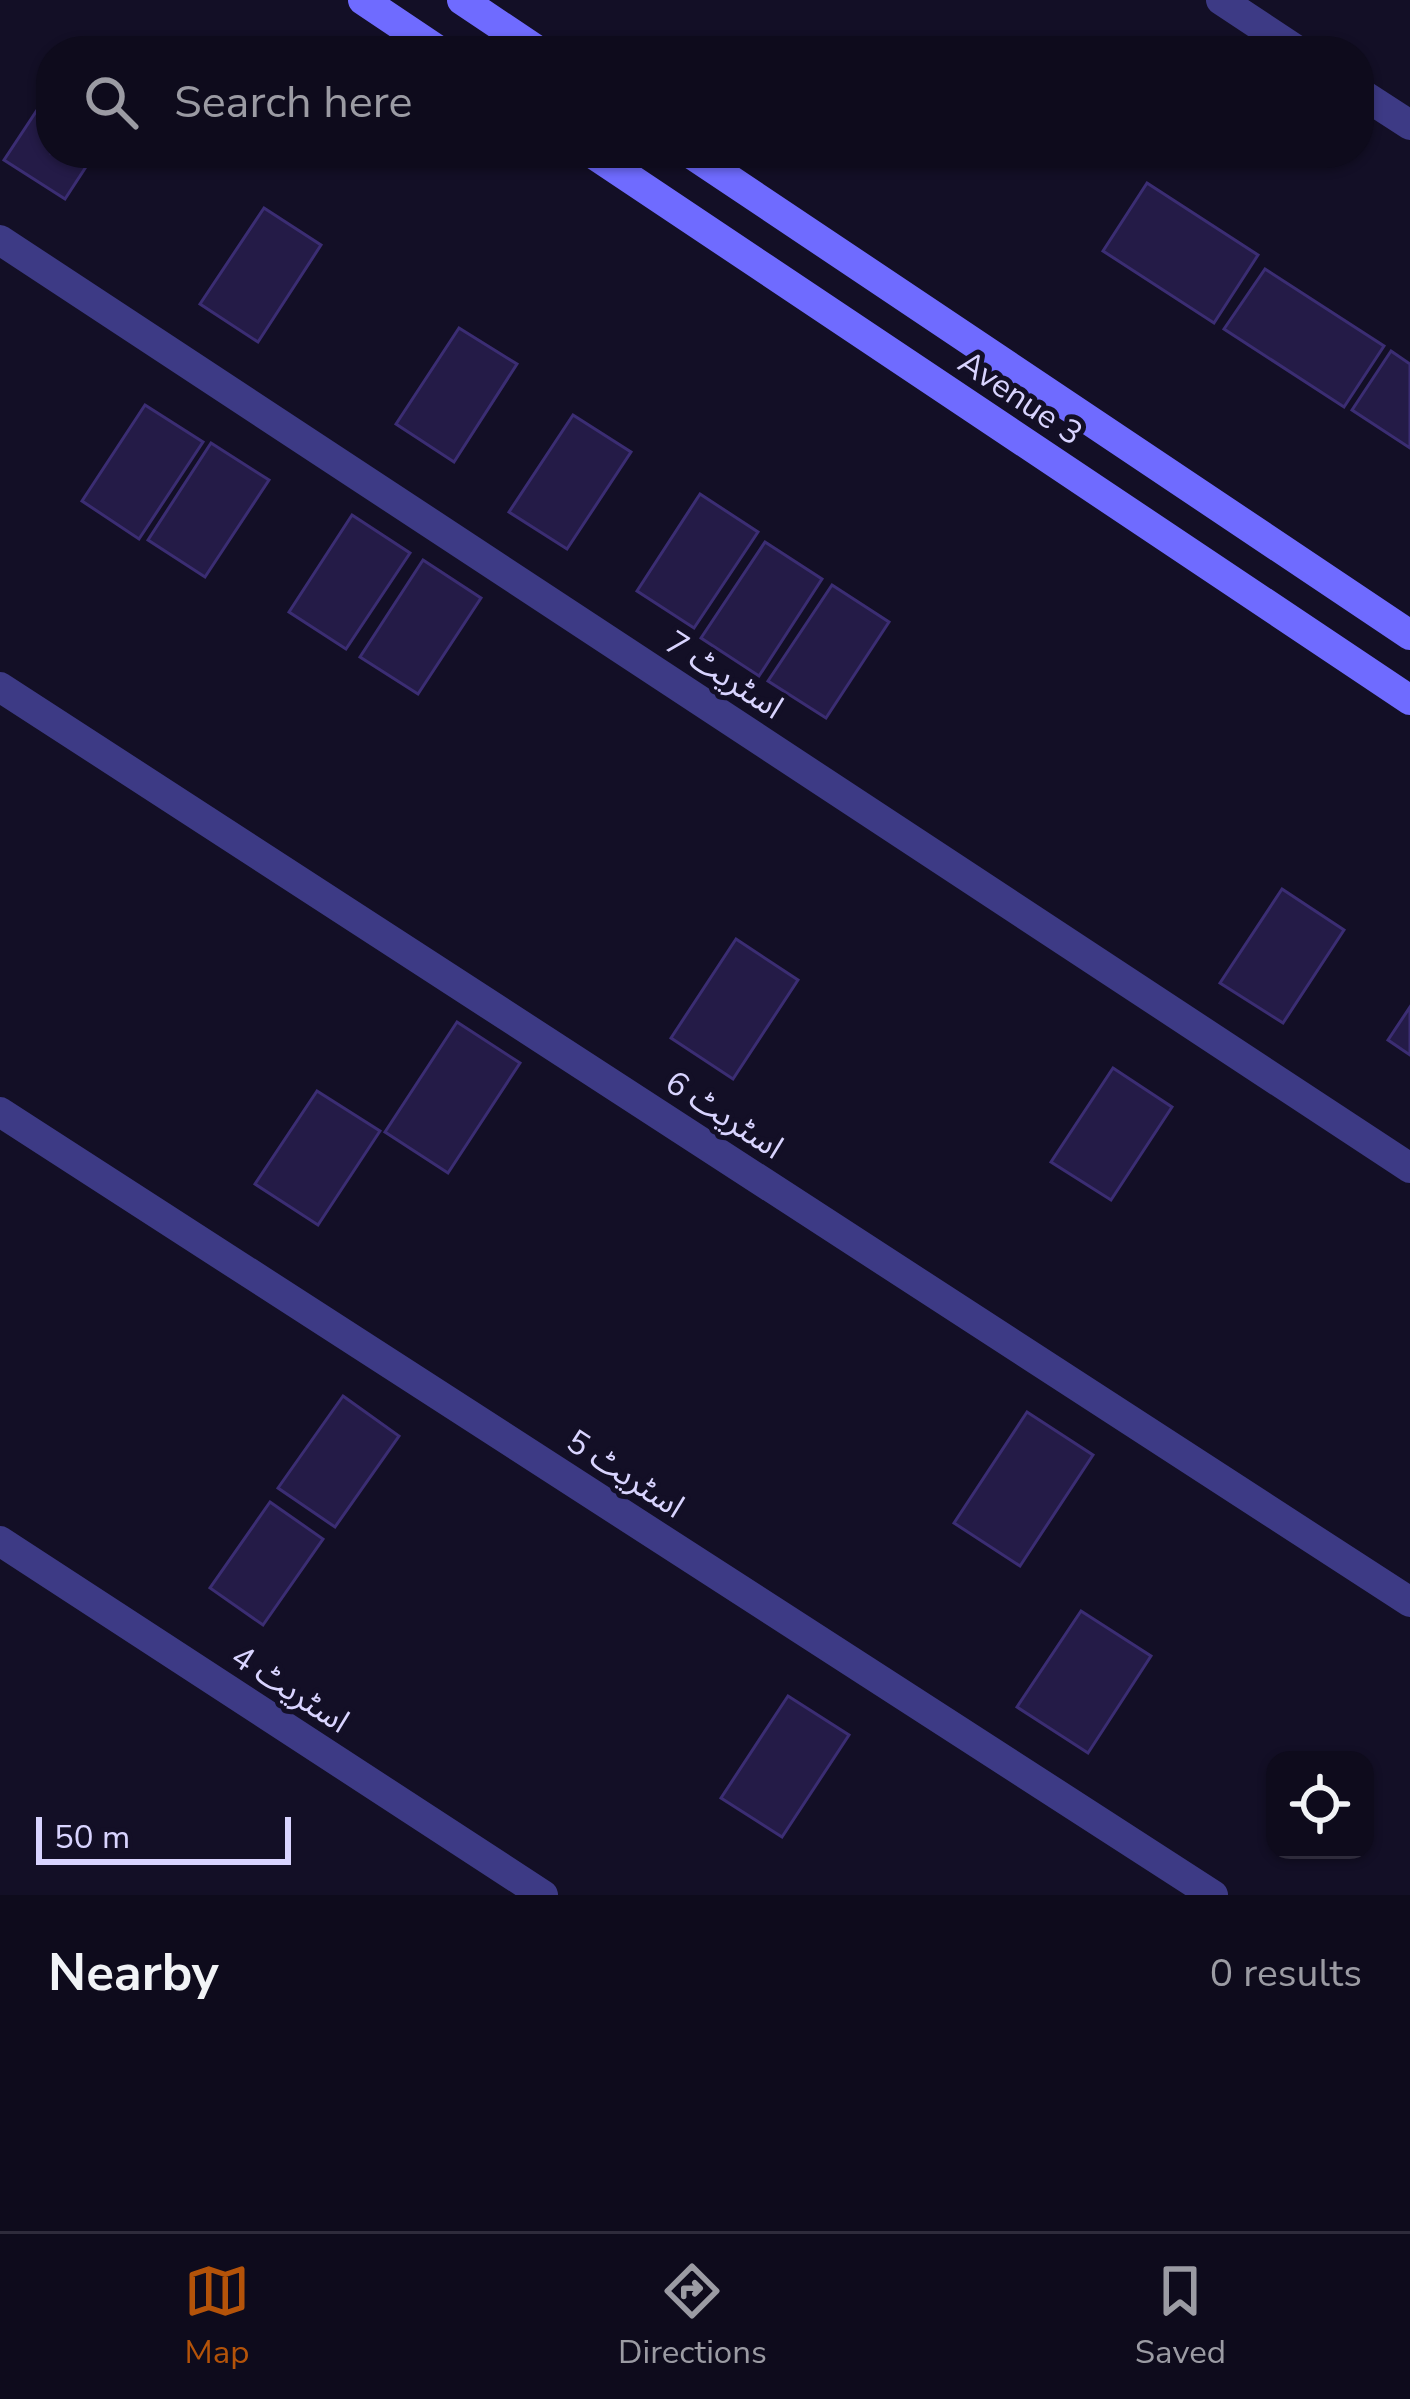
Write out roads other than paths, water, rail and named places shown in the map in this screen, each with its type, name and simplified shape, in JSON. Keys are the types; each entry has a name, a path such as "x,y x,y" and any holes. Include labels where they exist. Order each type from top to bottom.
{"main road":[{"path":"363,0 417,36"},
{"path":"462,0 516,36"},
{"name":"Avenue 3","path":"614,168 1410,700"},
{"name":"Avenue 3","path":"712,168 1410,635"}],"street":[{"path":"1221,0 1275,36"},
{"path":"1374,102 1410,125"},
{"name":"اسٹریٹ 7","path":"0,240 1410,1168"},
{"name":"اسٹریٹ 6","path":"0,687 1410,1602"},
{"name":"اسٹریٹ 5","path":"0,1112 1213,1895"},
{"name":"اسٹریٹ 4","path":"0,1541 543,1895"}]}
